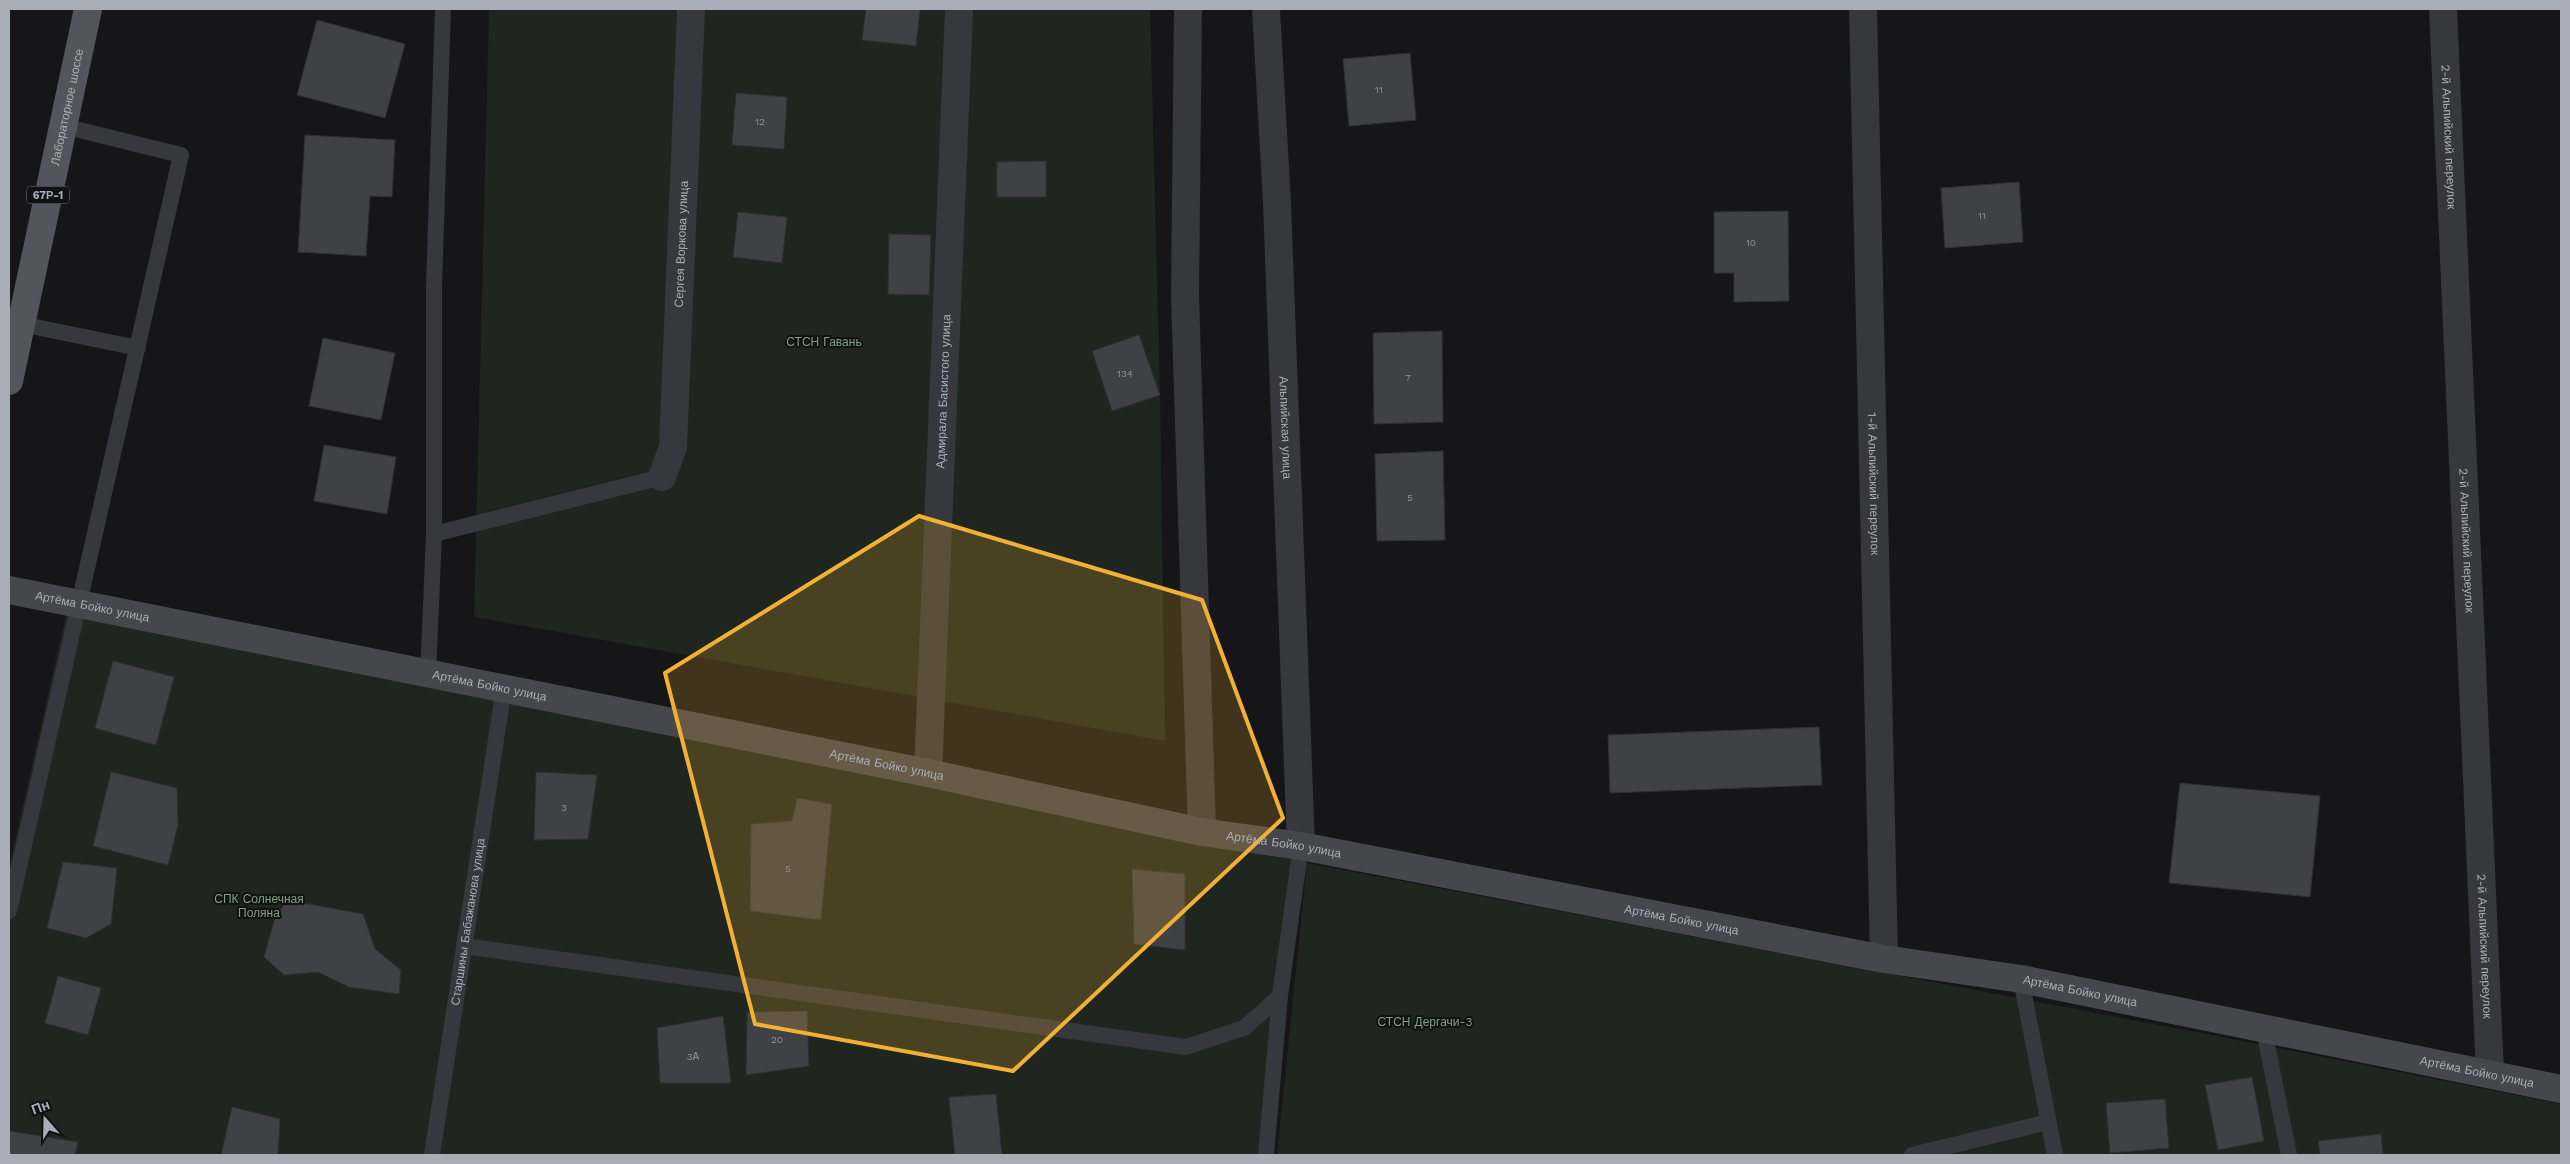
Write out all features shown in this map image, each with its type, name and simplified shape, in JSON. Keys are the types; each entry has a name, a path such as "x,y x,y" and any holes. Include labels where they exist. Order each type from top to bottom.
{"main road":[{"name":"Лабораторное шоссе","path":"9,381 88,9"},
{"name":"Артёма Бойко улица","path":"9,590 428,675 504,688 928,773 1202,832 1301,846 1884,959 2021,980 2561,1089"}],"street":[{"name":"Сергея Воркова улица","path":"662,476 673,446 691,9"},
{"name":"Адмирала Басистого улица","path":"928,773 959,9"},
{"path":"1188,9 1185,296 1202,832"},
{"name":"Альпийская улица","path":"1266,9 1277,203 1301,846"},
{"name":"1-й Альпийский переулок","path":"1862,9 1884,959"},
{"name":"2-й Альпийский переулок","path":"2442,9 2490,1074"}],"lane":[{"path":"428,675 434,534 434,286 443,9"},
{"path":"9,911 182,155 63,126"},
{"path":"21,324 138,348"},
{"path":"434,534 662,476"},
{"name":"Старшины Бабажанова улица","path":"432,1155 504,688"},
{"path":"1266,1155 1280,996 1301,846"},
{"path":"464,946 1186,1047 1244,1028 1280,996"},
{"path":"2021,980 2055,1155"},
{"path":"2264,1030 2289,1155"},
{"path":"1912,1155 2048,1122"}],"highlighted area":[{"path":"919,516 1202,600 1283,818 1013,1071 755,1024 665,673"}],"green space":[{"name":"СТСН Гавань","path":"489,9 1150,9 1160,395 1165,741 474,617"},
{"name":"СПК Солнечная Поляна","path":"66,615 1292,857 1260,1155 9,1155 9,867"},
{"name":"СТСН Дергачи-3","path":"1307,863 2201,1033 2561,1104 2561,1155 1277,1155"}],"building":[{"path":"866,9 920,9 916,46 862,40"},
{"path":"317,20 405,44 385,118 297,95"},
{"path":"1410,53 1416,120 1349,126 1343,59"},
{"path":"736,93 787,97 784,149 732,145"},
{"path":"305,135 395,140 392,197 370,196 366,256 298,252"},
{"path":"1046,161 1046,197 997,197 997,162"},
{"path":"2019,182 2023,242 1945,248 1941,188"},
{"path":"1788,211 1789,301 1734,302 1734,273 1714,273 1714,212"},
{"path":"738,212 787,217 782,263 733,257"},
{"path":"889,234 931,235 929,295 888,294"},
{"path":"1442,331 1443,422 1374,424 1373,333"},
{"path":"1139,335 1160,395 1112,411 1092,351"},
{"path":"323,338 395,353 381,420 309,406"},
{"path":"324,445 396,457 387,514 314,501"},
{"path":"1443,451 1445,540 1377,541 1375,454"},
{"path":"113,661 174,677 156,745 95,728"},
{"path":"1819,727 1822,785 1610,793 1608,735"},
{"path":"111,772 177,788 178,825 168,865 93,846"},
{"path":"536,772 597,775 588,839 534,840"},
{"path":"2180,783 2320,796 2310,897 2169,883"},
{"path":"797,798 832,804 821,920 750,911 751,824 792,821"},
{"path":"63,862 117,868 111,924 86,938 47,928"},
{"path":"1132,869 1185,874 1185,950 1134,944"},
{"path":"287,900 363,914 375,949 401,970 399,994 349,987 318,972 284,975 264,957 275,918"},
{"path":"58,976 101,988 88,1035 45,1023"},
{"path":"807,1011 809,1066 746,1075 747,1012"},
{"path":"723,1016 731,1083 660,1083 657,1028"},
{"path":"2252,1077 2264,1141 2218,1150 2205,1085"},
{"path":"996,1094 1002,1155 955,1155 949,1097"},
{"path":"2165,1099 2169,1148 2110,1153 2106,1103"},
{"path":"232,1107 280,1119 278,1155 221,1155"},
{"path":"9,1131 78,1142 75,1155 9,1155"},
{"path":"2381,1134 2383,1155 2320,1155 2318,1141"}]}
